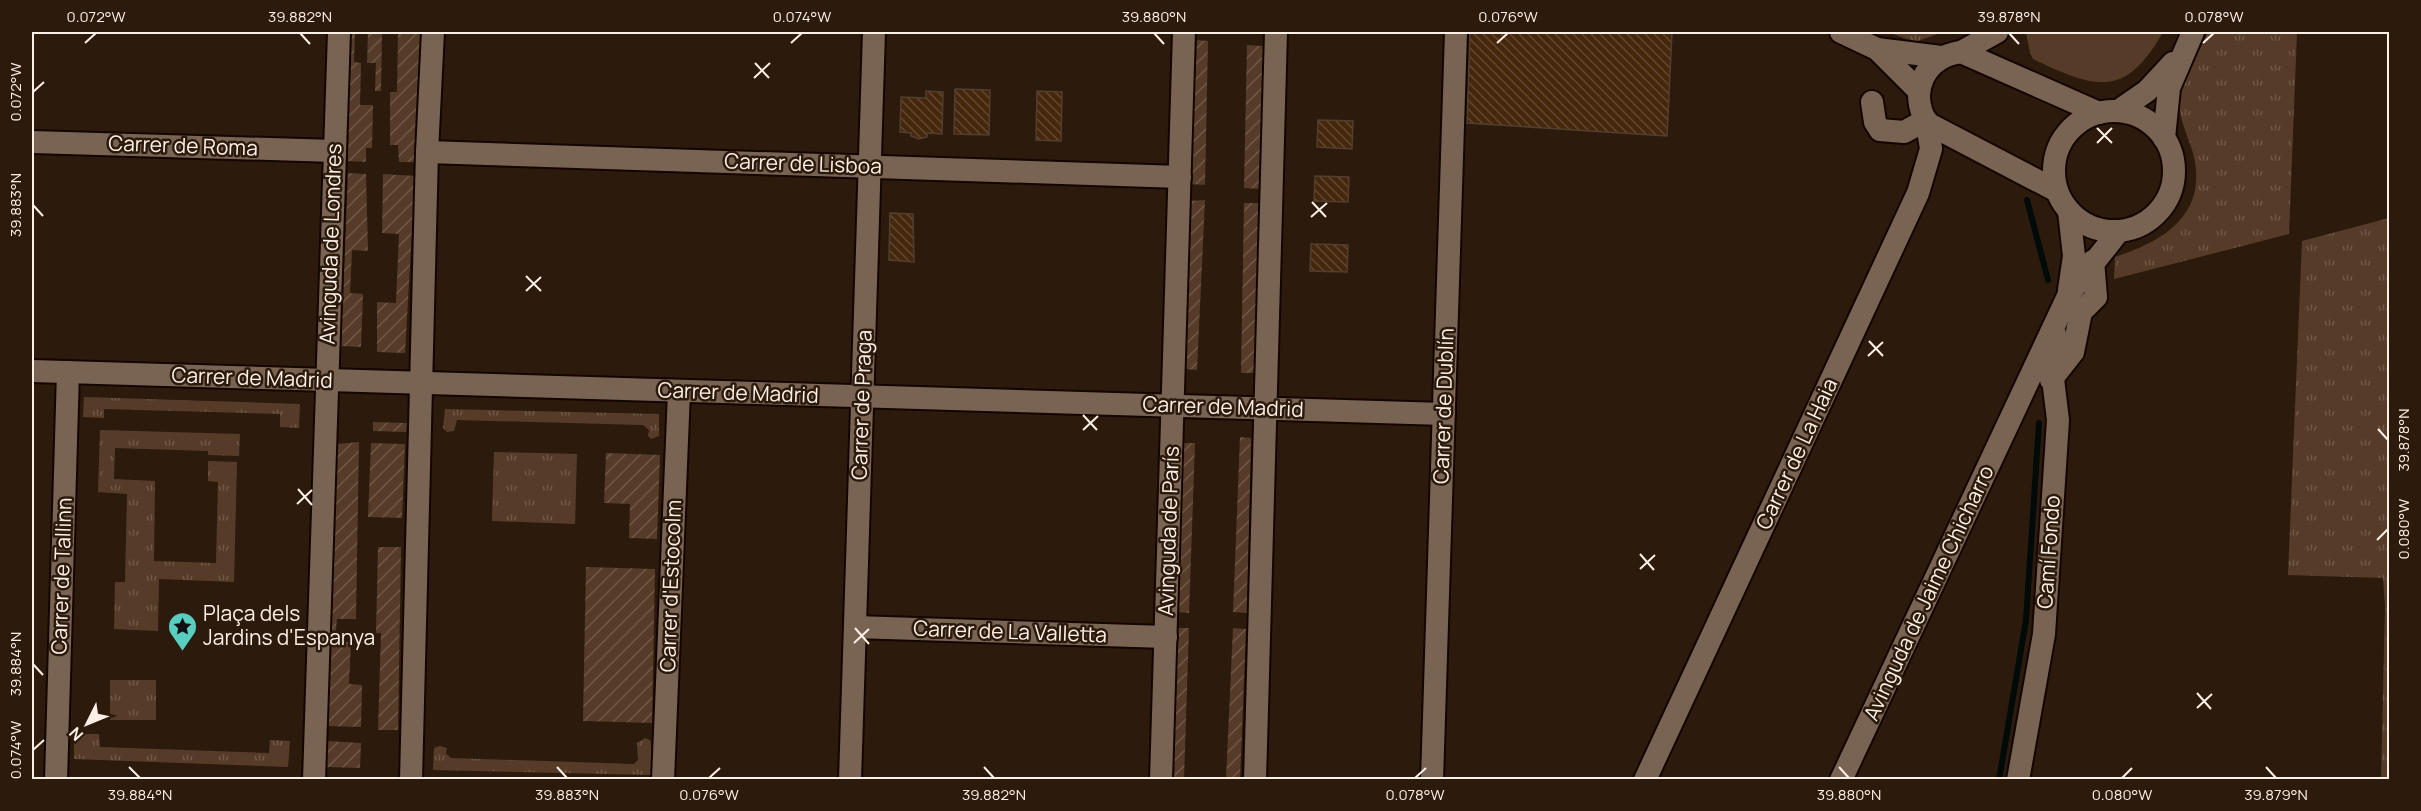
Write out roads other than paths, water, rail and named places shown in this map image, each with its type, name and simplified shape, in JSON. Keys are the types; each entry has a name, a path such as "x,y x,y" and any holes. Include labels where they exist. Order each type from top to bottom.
{"street":[{"name":"Avinguda de Londres","path":"314,780 339,32"},
{"path":"411,780 427,152 433,32"},
{"name":"Carrer de Praga","path":"850,780 874,32"},
{"name":"Avinguda de París","path":"1161,780 1184,32"},
{"path":"1255,780 1276,32"},
{"name":"Carrer de Dublín","path":"1432,780 1456,32"},
{"path":"1841,32 1877,49 1918,90 1930,65 1997,32"},
{"path":"1877,49 1951,55 2108,112 2144,119 2164,138 2174,164 2171,191 2161,209 2145,223 2119,231 2092,227 2069,211 2057,191 2054,163 2064,137 2086,118 2108,112 2147,91 2188,41"},
{"path":"2164,138 2169,88 2188,41"},
{"name":"Carrer de La Haia","path":"1645,780 1918,193 1931,149 1927,122 1920,107 1918,90"},
{"path":"1872,102 1875,122 1880,130 1904,132 1927,122 2057,191"},
{"name":"Carrer de Roma","path":"32,142 335,151"},
{"name":"Carrer de Lisboa","path":"427,152 1180,177"},
{"path":"2068,294 2074,256 2069,211"},
{"path":"2068,294 2119,231"},
{"path":"2017,407 2053,379 2073,352 2081,312 2106,296 2093,261"},
{"name":"Avinguda de Jaime Chicharro","path":"1841,780 2068,294"},
{"name":"Camí Fondo","path":"2018,780 2044,634 2058,420 2053,379 2055,322"},
{"name":"Carrer de Madrid","path":"32,371 1444,414"},
{"name":"Carrer de Tallinn","path":"56,780 68,372"},
{"name":"Carrer d'Estocolm","path":"663,780 679,392"},
{"name":"Carrer de La Valletta","path":"855,627 1166,637"}],"waterway":[{"path":"2027,200 2048,280"},
{"path":"1999,780 2026,620 2039,423"}],"place":[{"name":"Plaça dels Jardins d'Espanya","path":"182,652"}]}
